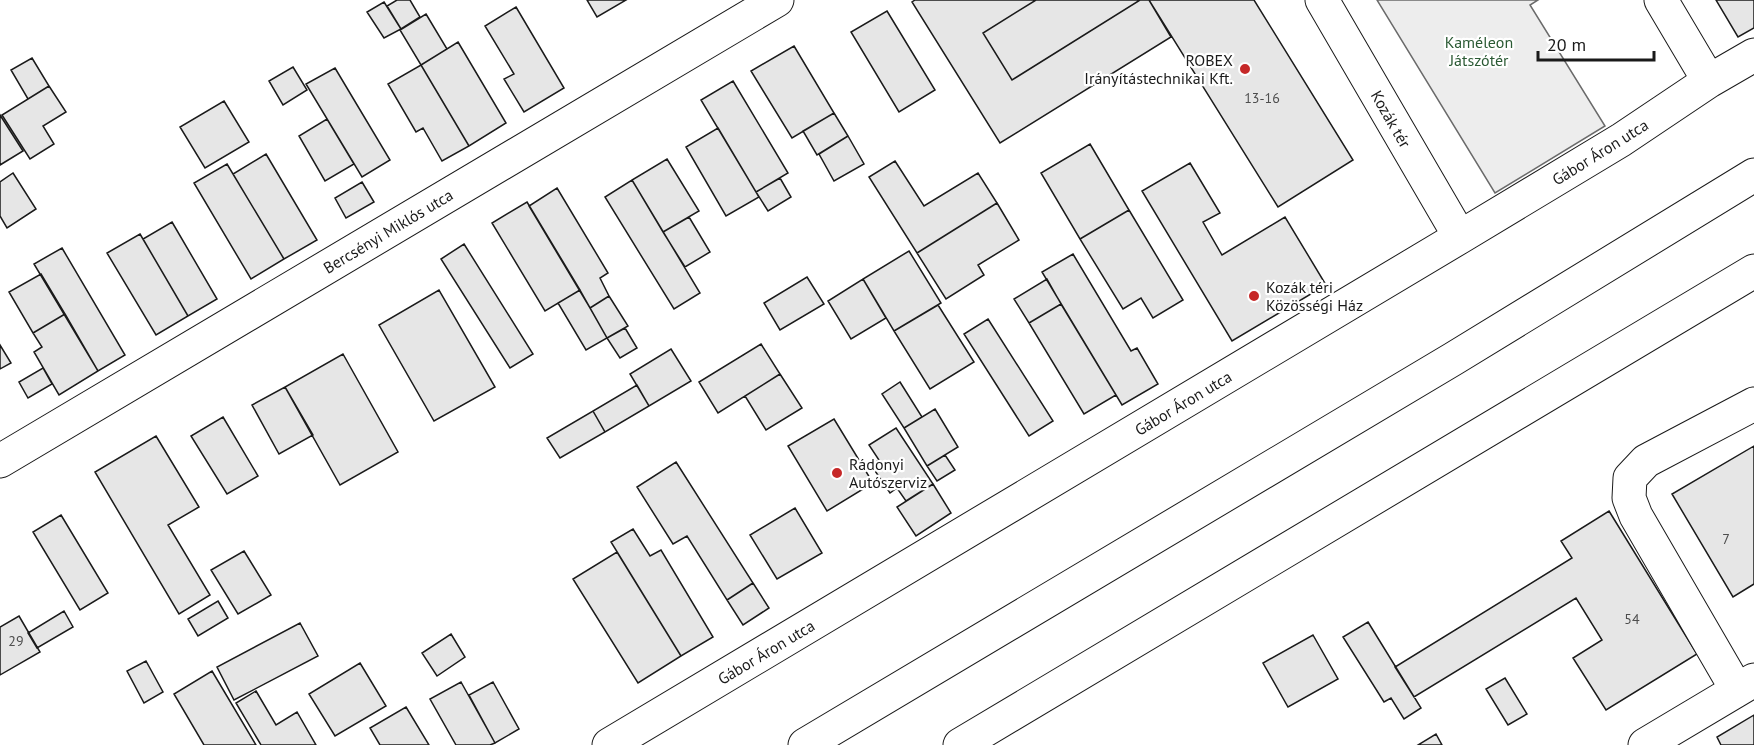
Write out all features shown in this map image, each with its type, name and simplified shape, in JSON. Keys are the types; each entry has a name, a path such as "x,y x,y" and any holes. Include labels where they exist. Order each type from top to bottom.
{"street":[{"name":"Bercsényi Miklós utca","path":"0,461 777,0"},
{"name":"Kozák tér","path":"1322,0 1461,237"},
{"path":"1661,0 1709,81"},
{"name":"Gábor Áron utca","path":"609,745 1461,237 1621,140 1709,81 1754,55"},
{"path":"805,745 1443,365 1754,175"},
{"path":"960,745 1754,271"},
{"path":"1645,745 1746,685 1636,516 1629,498 1630,478 1646,461 1754,404"}],"shaded area":[{"path":"1377,0 1538,0 1530,5 1605,126 1495,193"}],"building":[{"path":"397,0 410,0 420,17 401,29 387,6"},
{"path":"587,0 626,0 597,17"},
{"path":"915,0 1036,0 983,33 1012,80 1140,0 1149,0 1171,37 1000,143 912,2"},
{"path":"1036,0 1140,0 1012,80 983,33"},
{"path":"1149,0 1254,0 1353,160 1278,207"},
{"path":"1716,0 1754,0 1754,28 1738,37"},
{"path":"384,2 401,29 384,38 367,12"},
{"path":"516,7 564,88 524,112 504,79 514,74 485,26"},
{"path":"887,11 935,90 899,112 851,32"},
{"path":"426,14 447,49 421,65 400,30"},
{"path":"458,42 506,123 469,146 421,65"},
{"path":"794,46 834,113 792,138 751,71"},
{"path":"32,58 49,86 28,99 11,70"},
{"path":"421,65 469,146 442,161 423,128 416,132 388,84"},
{"path":"293,67 307,90 283,105 269,81"},
{"path":"335,68 390,160 362,177 306,84"},
{"path":"733,81 788,173 756,192 701,100"},
{"path":"49,86 66,112 43,126 54,144 30,159 2,115"},
{"path":"224,101 249,142 205,168 180,127"},
{"path":"834,113 848,136 817,155 803,131"},
{"path":"0,115 23,151 0,165"},
{"path":"327,119 354,164 325,181 299,136"},
{"path":"718,128 759,197 726,216 686,147"},
{"path":"848,136 864,164 834,181 819,154"},
{"path":"1090,144 1129,210 1080,239 1041,173"},
{"path":"266,154 317,240 284,259 233,174"},
{"path":"667,159 699,211 663,232 632,180"},
{"path":"895,161 924,206 978,173 997,203 917,253 869,177"},
{"path":"1190,163 1220,213 1203,222 1222,255 1285,217 1326,285 1232,341 1142,191"},
{"path":"227,164 284,259 251,279 194,183"},
{"path":"13,173 36,209 7,228 0,216 0,182"},
{"path":"780,178 791,197 768,211 756,192"},
{"path":"632,180 700,293 674,309 605,197"},
{"path":"362,182 374,202 346,218 335,198"},
{"path":"557,188 608,273 600,278 609,296 590,308 529,206"},
{"path":"527,202 580,290 545,311 492,223"},
{"path":"997,203 1019,240 978,265 984,275 946,299 917,253"},
{"path":"1129,210 1183,300 1153,318 1141,298 1123,309 1080,239"},
{"path":"689,217 710,252 685,267 663,232"},
{"path":"172,222 217,299 188,316 143,239"},
{"path":"140,234 188,316 156,335 107,253"},
{"path":"464,244 533,354 510,368 441,259"},
{"path":"62,248 125,355 98,371 34,264"},
{"path":"909,251 941,303 894,331 863,279"},
{"path":"1073,254 1131,351 1137,348 1158,384 1122,405 1042,272"},
{"path":"41,274 65,314 33,333 9,292"},
{"path":"807,277 824,304 780,330 764,303"},
{"path":"863,279 886,318 851,339 828,301"},
{"path":"1047,279 1061,304 1029,323 1014,299"},
{"path":"439,290 495,387 434,421 379,325"},
{"path":"580,290 607,338 586,350 558,303"},
{"path":"609,296 628,326 607,338 590,308"},
{"path":"1061,304 1116,395 1084,414 1029,323"},
{"path":"938,305 974,362 930,389 894,331"},
{"path":"65,314 98,371 59,395 34,352 42,347 33,333"},
{"path":"988,319 1053,421 1029,436 964,334"},
{"path":"625,328 637,348 620,358 607,338"},
{"path":"761,344 780,374 718,413 699,382"},
{"path":"0,345 11,363 0,369"},
{"path":"671,349 691,381 649,406 630,374"},
{"path":"343,354 398,452 340,485 285,387"},
{"path":"43,368 52,384 28,398 19,382"},
{"path":"780,374 802,408 766,430 745,396"},
{"path":"900,382 922,417 904,428 882,394"},
{"path":"637,385 649,406 605,432 593,411"},
{"path":"285,387 313,435 279,454 252,405"},
{"path":"935,409 958,447 927,466 904,428"},
{"path":"593,411 605,432 560,458 547,438"},
{"path":"223,417 258,476 227,494 191,436"},
{"path":"834,419 873,483 827,511 788,446"},
{"path":"896,428 933,484 906,501 897,488 890,493 871,465 879,460 869,445"},
{"path":"156,436 199,507 168,525 210,595 179,614 95,472"},
{"path":"1754,446 1754,584 1733,597 1672,494"},
{"path":"945,455 955,470 937,481 927,466"},
{"path":"676,462 753,583 727,600 687,536 673,544 637,487"},
{"path":"933,484 951,513 916,536 897,507"},
{"path":"795,508 822,553 777,579 750,535"},
{"path":"1609,511 1697,654 1606,710 1573,658 1602,640 1576,598 1414,697 1395,667 1572,558 1561,541"},
{"path":"61,515 108,593 80,610 33,532"},
{"path":"633,529 650,556 661,550 713,637 681,656 611,542"},
{"path":"244,551 271,595 238,614 211,570"},
{"path":"617,552 681,656 638,683 573,579"},
{"path":"753,583 769,608 743,625 727,600"},
{"path":"218,601 228,618 198,636 188,619"},
{"path":"64,611 73,627 37,648 28,633"},
{"path":"19,616 40,652 0,675 0,627"},
{"path":"1368,622 1421,708 1404,719 1391,698 1384,702 1343,637"},
{"path":"300,623 318,656 234,700 217,667"},
{"path":"451,634 465,657 437,676 422,653"},
{"path":"1313,635 1338,679 1288,707 1263,663"},
{"path":"146,661 163,692 144,703 127,671"},
{"path":"360,663 386,706 335,736 309,694"},
{"path":"212,671 256,745 204,745 174,694"},
{"path":"1505,678 1527,714 1508,725 1486,689"},
{"path":"461,682 495,743 456,745 430,699"},
{"path":"493,682 519,729 495,743 469,695"},
{"path":"256,691 276,725 297,712 316,745 261,745 236,703"},
{"path":"406,707 429,745 380,745 370,728"},
{"path":"1754,715 1754,745 1721,745 1717,737"},
{"path":"1436,734 1442,745 1418,745"}],"place":[{"name":"ROBEX Irányítástechnikai Kft.","path":"1245,69"},
{"name":"Kozák téri Közösségi Ház","path":"1254,296"},
{"name":"Rádonyi Autószerviz","path":"837,473"}],"park label":[{"name":"Kaméleon Játszótér","path":"1479,51"}]}
